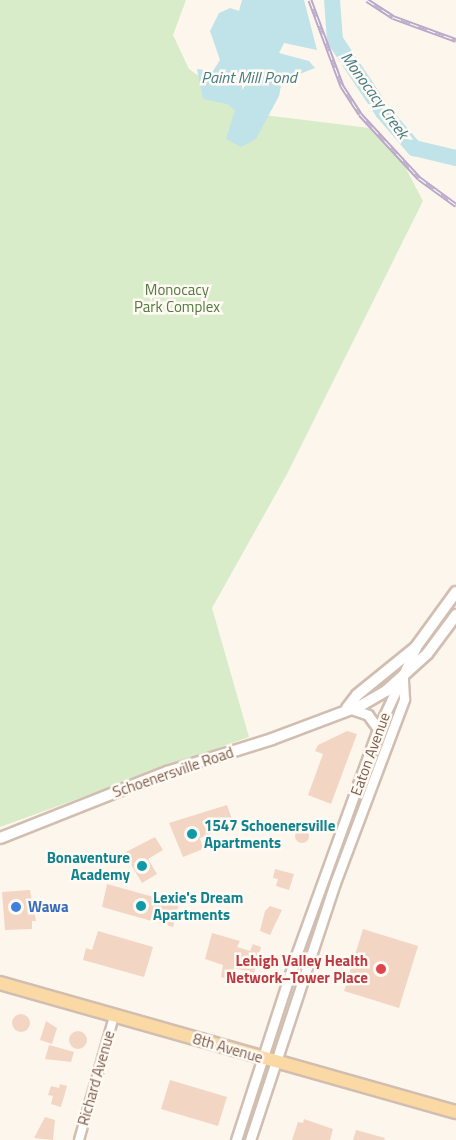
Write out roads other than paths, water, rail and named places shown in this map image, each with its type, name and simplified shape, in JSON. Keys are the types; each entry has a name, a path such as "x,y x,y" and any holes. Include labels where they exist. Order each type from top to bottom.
{"main road":[{"name":"Schoenersville Road","path":"347,708 357,695 416,647 456,592"},
{"name":"Schoenersville Road","path":"0,838 167,772 288,734 377,696 427,654 456,615"},
{"name":"8th Avenue","path":"0,983 456,1112"}],"street":[{"name":"Eaton Avenue","path":"236,1140 261,1058 378,729 416,647"},
{"name":"Eaton Avenue","path":"250,1140 274,1062 404,699 403,676"},
{"path":"347,708 368,715 378,729"},
{"name":"Richard Avenue","path":"79,1140 114,1016"}],"water":[{"name":"Paint Mill Pond","path":"242,0 304,0 317,50 284,43 279,53 309,61 315,68 282,81 279,96 256,139 241,147 226,139 235,110 227,104 203,99 197,69 213,71 220,60 210,31 219,13 230,8 239,11"}],"waterway":[{"name":"Monocacy Creek","path":"332,0 335,40 383,112 414,148 456,158"}],"railway":[{"path":"310,0 342,86 360,114 419,178 456,205"},
{"path":"367,0 393,17 456,40"}],"place":[{"name":"1547 Schoenersville Apartments","path":"192,834"},
{"name":"Bonaventure Academy","path":"142,866"},
{"name":"Lexie's Dream Apartments","path":"141,906"},
{"name":"Wawa","path":"16,907"},
{"name":"Lehigh Valley Health Network–Tower Place","path":"381,969"}],"park label":[{"name":"Monocacy Park Complex","path":"177,298"}]}
